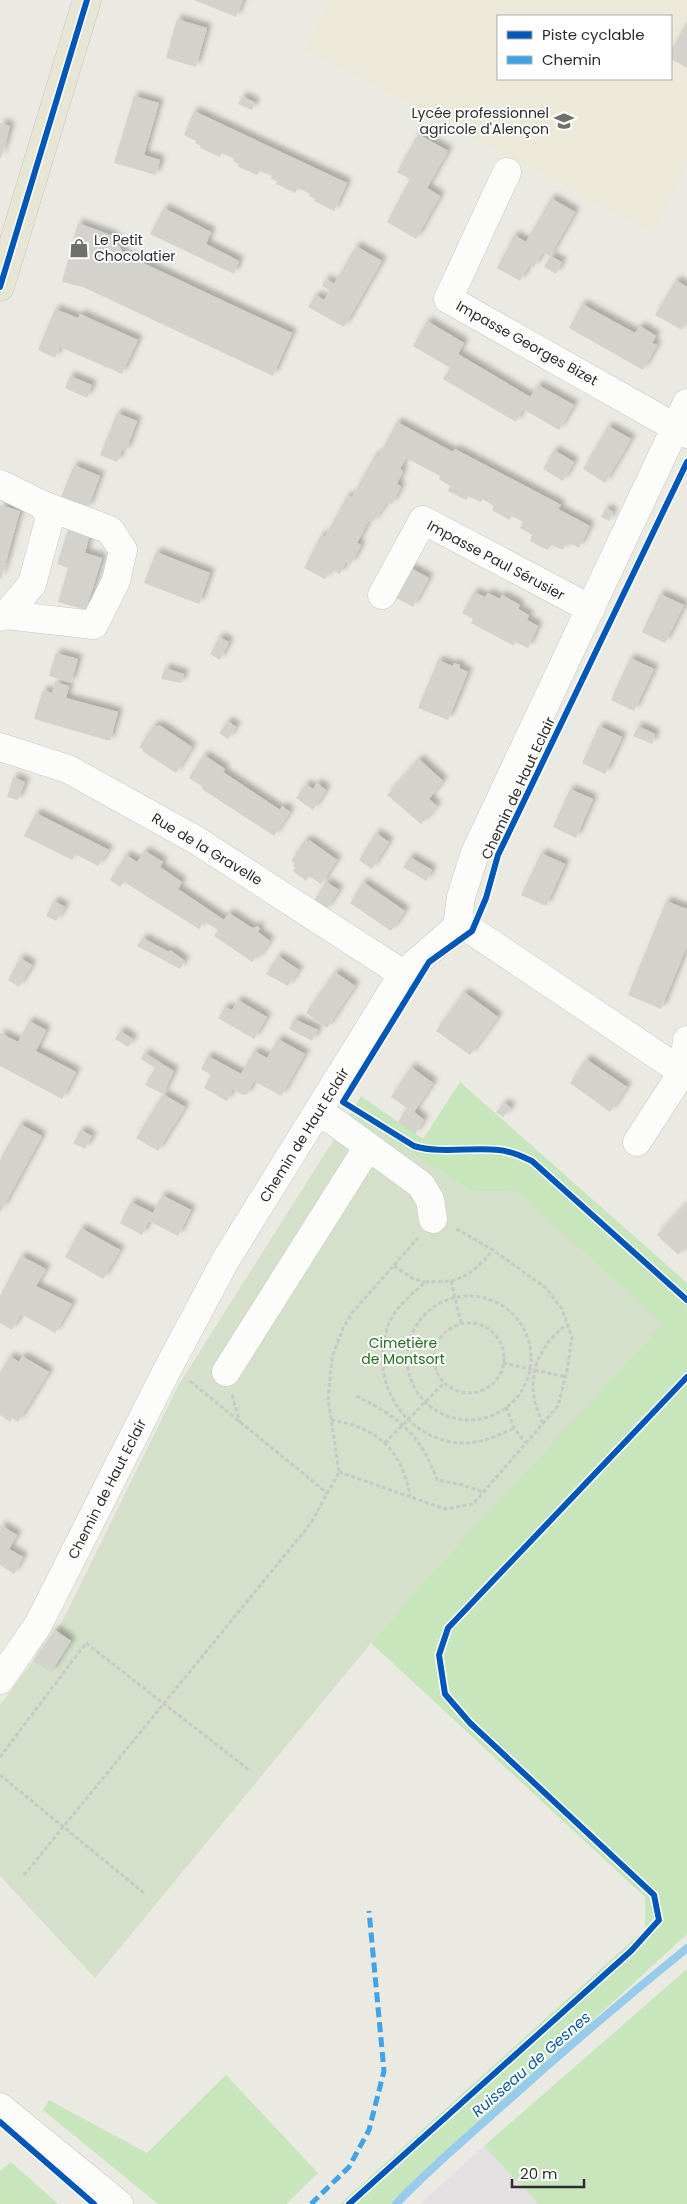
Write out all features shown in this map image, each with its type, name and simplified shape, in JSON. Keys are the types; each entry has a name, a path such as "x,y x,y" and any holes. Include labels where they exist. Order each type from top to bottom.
{"main road":[{"path":"0,287 86,0"}],"street":[{"name":"Impasse Georges Bizet","path":"507,172 448,299 683,421"},
{"name":"Chemin de Haut Eclair","path":"0,1680 38,1625 167,1370 225,1261 403,974 457,927 461,897 475,854 683,421"},
{"path":"0,484 43,505 110,530 123,550 116,581 94,625 3,616"},
{"path":"3,616 32,584 50,517 43,505"},
{"name":"Impasse Paul Sérusier","path":"382,596 423,520 591,610"},
{"name":"Rue de la Gravelle","path":"0,747 68,769 196,840 403,974"},
{"path":"459,922 685,1073"},
{"path":"637,1142 685,1073 687,1040"},
{"path":"317,1114 332,1120 421,1185 430,1200 433,1219"},
{"path":"226,1372 368,1147"},
{"path":"0,2106 119,2204"}],"path":[{"path":"24,1875 311,1523 339,1472 328,1398 332,1358 343,1328 352,1313 433,1219 447,1223 493,1250 546,1288 562,1309 572,1337 566,1377 558,1406 473,1504 445,1509 339,1472"},
{"path":"394,1266 412,1278 425,1282 450,1281 461,1278 476,1269 493,1250"},
{"path":"450,1281 461,1323"},
{"path":"425,1282 392,1318 383,1344 383,1372 391,1397 407,1420 429,1434 452,1442 476,1442 494,1438 514,1428"},
{"path":"477,1296 498,1302 515,1315 526,1333 531,1354 529,1376 519,1394 506,1407 484,1418 463,1420 444,1415 425,1402 414,1389 407,1370 406,1350 412,1331 423,1315 439,1303 455,1297 477,1296"},
{"path":"461,1323 476,1323 487,1327 496,1335 502,1345 505,1357 497,1379 488,1388 477,1392 460,1392 444,1383 435,1368 434,1352 438,1341 444,1332 461,1323"},
{"path":"543,1423 536,1410 532,1388 535,1370 548,1342 567,1324"},
{"path":"504,1363 566,1377"},
{"path":"167,1370 188,1379 327,1493"},
{"path":"385,1442 444,1383"},
{"path":"356,1396 390,1414 415,1436 425,1451 437,1480 459,1484 483,1492"},
{"path":"506,1407 514,1428 526,1443"},
{"path":"331,1420 350,1423 370,1432 385,1442 398,1458 407,1478 410,1497"},
{"path":"0,1757 86,1643 249,1770"},
{"path":"0,1776 144,1893"}],"shaded area":[{"name":"Lycée professionnel agricole d'Alençon","path":"329,0 687,0 687,163 652,232 305,49"},
{"path":"484,2146 539,2204 420,2204"}],"green space":[{"path":"460,1082 687,1283 687,1934 393,2204 340,2204 645,1929 645,1897 371,1643 419,1588 519,1192 471,1191 350,1114 361,1096 423,1139"},
{"name":"Cimetière de Montsort","path":"350,1114 471,1191 519,1192 663,1324 419,1588 371,1643 95,1978 0,1876 0,1705 63,1620 178,1386"},
{"path":"687,1969 687,2204 539,2204 484,2146"},
{"path":"226,2075 318,2173 286,2204 158,2204 43,2110 49,2100 147,2153"},
{"path":"11,2162 58,2204 0,2204 0,2171"}],"building":[{"path":"194,0 243,0 236,17"},
{"path":"177,19 207,28 196,67 166,58"},
{"path":"687,22 687,68 672,60 672,49"},
{"path":"134,96 159,103 144,155 160,160 156,175 114,163"},
{"path":"242,96 255,103 252,110 238,104"},
{"path":"194,111 347,183 334,211 314,201 315,199 309,196 310,194 298,188 295,193 276,184 277,181 271,179 272,176 260,171 257,175 237,166 239,164 233,161 234,159 222,153 220,157 200,148 201,146 195,143 196,141 184,135"},
{"path":"0,123 10,126 1,158 0,158"},
{"path":"418,134 448,151 427,188 440,196 416,239 387,222 410,179 397,172"},
{"path":"551,198 575,212 550,256 543,252 534,267 529,265 520,281 497,268 514,235 526,242"},
{"path":"164,208 211,232 206,244 239,261 234,274 150,234"},
{"path":"78,223 113,236 124,254 292,333 273,376 83,287 62,282"},
{"path":"356,246 382,261 344,327 308,307 316,295 324,300 330,290 322,286 325,279 334,284"},
{"path":"550,256 562,262 556,274 544,267"},
{"path":"676,280 687,287 687,322 682,330 655,315"},
{"path":"582,304 635,333 640,326 656,336 652,343 657,345 643,370 569,328"},
{"path":"55,309 78,318 80,314 138,340 122,374 60,347 55,358 38,350"},
{"path":"427,321 464,343 458,354 530,397 538,385 574,405 559,430 523,409 516,422 443,379 450,368 413,346"},
{"path":"70,376 92,385 87,398 65,388"},
{"path":"117,413 137,421 126,451 122,450 117,462 100,455"},
{"path":"397,422 453,452 455,449 561,505 558,509 590,526 579,548 567,542 563,550 551,545 548,550 539,546 530,541 532,535 520,528 523,522 512,516 509,520 492,510 494,506 483,499 481,502 468,496 466,500 448,491 450,486 439,479 440,476 406,458 400,469 403,471 397,484 401,487 392,504 387,502 373,522 369,520 357,543 361,545 351,564 346,562 340,574 331,569 325,579 304,568 321,535 325,537 347,496 352,497 375,455 378,457"},
{"path":"608,426 631,439 605,483 583,469"},
{"path":"554,450 574,462 563,481 543,469"},
{"path":"74,465 100,476 88,508 61,497"},
{"path":"0,505 20,511 1,579 0,579"},
{"path":"606,508 613,512 609,521 601,517"},
{"path":"70,524 91,530 85,553 102,558 86,610 58,602 68,568 57,564"},
{"path":"156,552 210,573 199,604 144,583"},
{"path":"409,567 429,578 413,607 393,596"},
{"path":"474,592 485,597 488,593 500,599 502,595 520,605 518,609 529,615 527,620 538,626 528,648 515,642 514,646 471,623 473,619 462,613"},
{"path":"660,594 684,605 665,643 642,632"},
{"path":"219,637 229,642 220,660 210,654"},
{"path":"56,653 78,659 71,683 49,676"},
{"path":"630,658 654,669 634,711 611,700"},
{"path":"438,660 453,666 454,663 460,665 459,668 468,672 448,720 418,708"},
{"path":"165,668 184,674 181,683 161,679"},
{"path":"55,682 69,686 66,698 118,712 110,741 34,719 43,690 52,693"},
{"path":"228,721 236,727 228,739 219,733"},
{"path":"154,725 158,727 159,725 192,747 176,773 142,751 143,749 139,747"},
{"path":"599,726 622,737 605,774 582,763"},
{"path":"638,726 655,734 652,744 633,736"},
{"path":"204,755 225,769 223,772 280,810 282,806 290,812 274,836 202,789 203,787 189,778"},
{"path":"419,759 443,781 429,799 437,806 421,824 387,795"},
{"path":"13,777 25,782 18,800 7,797"},
{"path":"317,783 326,790 313,810 296,798 306,784 313,789"},
{"path":"570,789 593,799 576,838 553,827"},
{"path":"36,813 109,850 98,866 75,854 72,860 24,836"},
{"path":"376,833 389,842 372,869 359,860"},
{"path":"305,840 308,842 309,840 337,860 321,884 309,876 306,881 293,871 295,863 291,861"},
{"path":"145,851 163,862 160,867 182,882 178,889 224,920 229,913 252,928 258,926 260,929 258,932 270,941 258,958 256,957 252,962 214,936 218,930 204,921 199,929 124,882 120,887 110,880 126,855 137,862"},
{"path":"541,853 565,864 546,906 521,895"},
{"path":"410,857 432,870 426,881 403,867"},
{"path":"326,882 339,890 326,910 314,901"},
{"path":"363,882 405,911 391,931 350,903"},
{"path":"54,901 65,907 56,921 46,916"},
{"path":"666,901 687,909 687,946 661,1009 628,995"},
{"path":"143,938 169,952 170,950 185,961 180,969 137,946"},
{"path":"278,956 299,970 288,986 266,974"},
{"path":"20,958 32,965 19,987 8,980"},
{"path":"335,972 355,986 327,1028 306,1013"},
{"path":"464,992 498,1017 470,1055 436,1031"},
{"path":"238,1000 267,1017 254,1039 218,1018 225,1007 232,1010"},
{"path":"294,1019 318,1030 312,1041 289,1029"},
{"path":"29,1021 46,1030 36,1051 76,1072 62,1099 0,1066 0,1033 18,1042"},
{"path":"120,1031 133,1039 128,1047 115,1039"},
{"path":"278,1039 305,1054 281,1096 254,1081 247,1094 243,1095 233,1089 227,1101 204,1088 211,1075 201,1069 208,1056 241,1074 254,1051 267,1058"},
{"path":"144,1053 174,1071 163,1094 145,1085 155,1068 141,1059"},
{"path":"586,1059 627,1087 610,1112 570,1083"},
{"path":"411,1067 433,1083 414,1112 424,1120 415,1134 398,1122 407,1108 391,1097"},
{"path":"163,1094 185,1107 158,1151 136,1138"},
{"path":"505,1103 511,1108 503,1117 496,1112"},
{"path":"20,1124 42,1136 0,1213 0,1160"},
{"path":"81,1130 92,1136 85,1149 73,1143"},
{"path":"162,1195 191,1210 178,1236 149,1221 142,1235 120,1223 131,1202 153,1213"},
{"path":"687,1203 687,1246 678,1255 657,1235"},
{"path":"81,1228 120,1250 103,1279 65,1257"},
{"path":"21,1256 46,1269 36,1286 72,1304 55,1333 21,1314 12,1330 0,1323 0,1296"},
{"path":"10,1356 19,1362 22,1356 49,1372 18,1422 12,1418 10,1422 0,1415 0,1372"},
{"path":"0,1525 17,1535 9,1549 23,1557 14,1574 0,1565"},
{"path":"55,1630 71,1641 51,1672 33,1661"}],"waterway":[{"name":"Ruisseau de Gesnes","path":"396,2204 435,2166 547,2066 687,1948"}],"marked path":[{"path":"311,2204 349,2167 369,2130 384,2071 369,1911"}],"cycle path":[{"path":"0,287 87,0"},
{"path":"687,462 498,855 486,898 472,931 429,962 343,1102 414,1146 435,1150 488,1149 516,1154 532,1161 687,1300"},
{"path":"349,2204 631,1951 659,1920 654,1895 470,1723 445,1694 439,1655 448,1628 687,1377"},
{"path":"0,2122 94,2204"}],"place":[{"name":"Lycée professionnel agricole d'Alençon","path":"564,121"},
{"name":"Le Petit Chocolatier","path":"79,248"}]}
